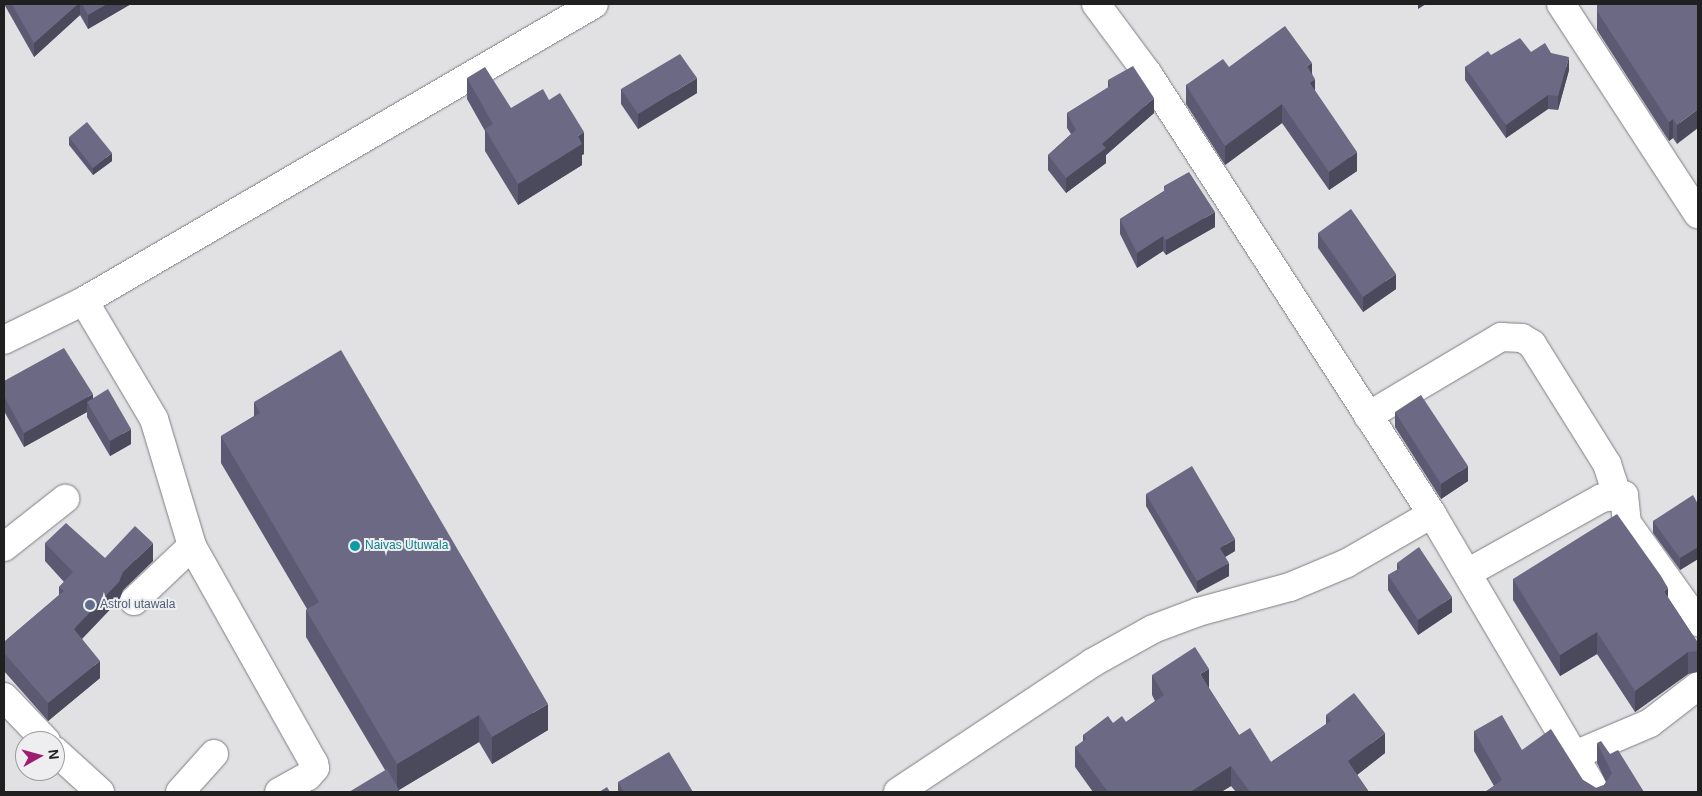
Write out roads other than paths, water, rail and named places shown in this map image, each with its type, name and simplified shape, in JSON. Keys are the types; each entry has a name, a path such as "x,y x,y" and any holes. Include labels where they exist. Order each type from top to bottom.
{"street":[{"path":"4,340 84,301 594,4"},
{"path":"1096,4 1148,74 1469,572 1596,792"},
{"path":"1561,4 1698,214"},
{"path":"84,301 154,419 192,546 314,763 308,776 279,792"},
{"path":"1368,416 1501,337 1522,338 1532,344 1607,464 1613,482 1614,496"},
{"path":"1469,572 1602,498 1624,494 1627,523 1698,622"},
{"path":"4,547 65,499"},
{"path":"907,790 1092,663 1154,629 1198,612 1290,587 1347,564 1432,514"},
{"path":"134,601 192,546"},
{"path":"1575,755 1650,723 1698,686"},
{"path":"4,697 36,731"},
{"path":"180,792 214,754"},
{"path":"65,760 100,792"}],"place":[{"name":"Naivas Utuwala","path":"355,546"},
{"name":"Astrol utawala","path":"90,605"}]}
